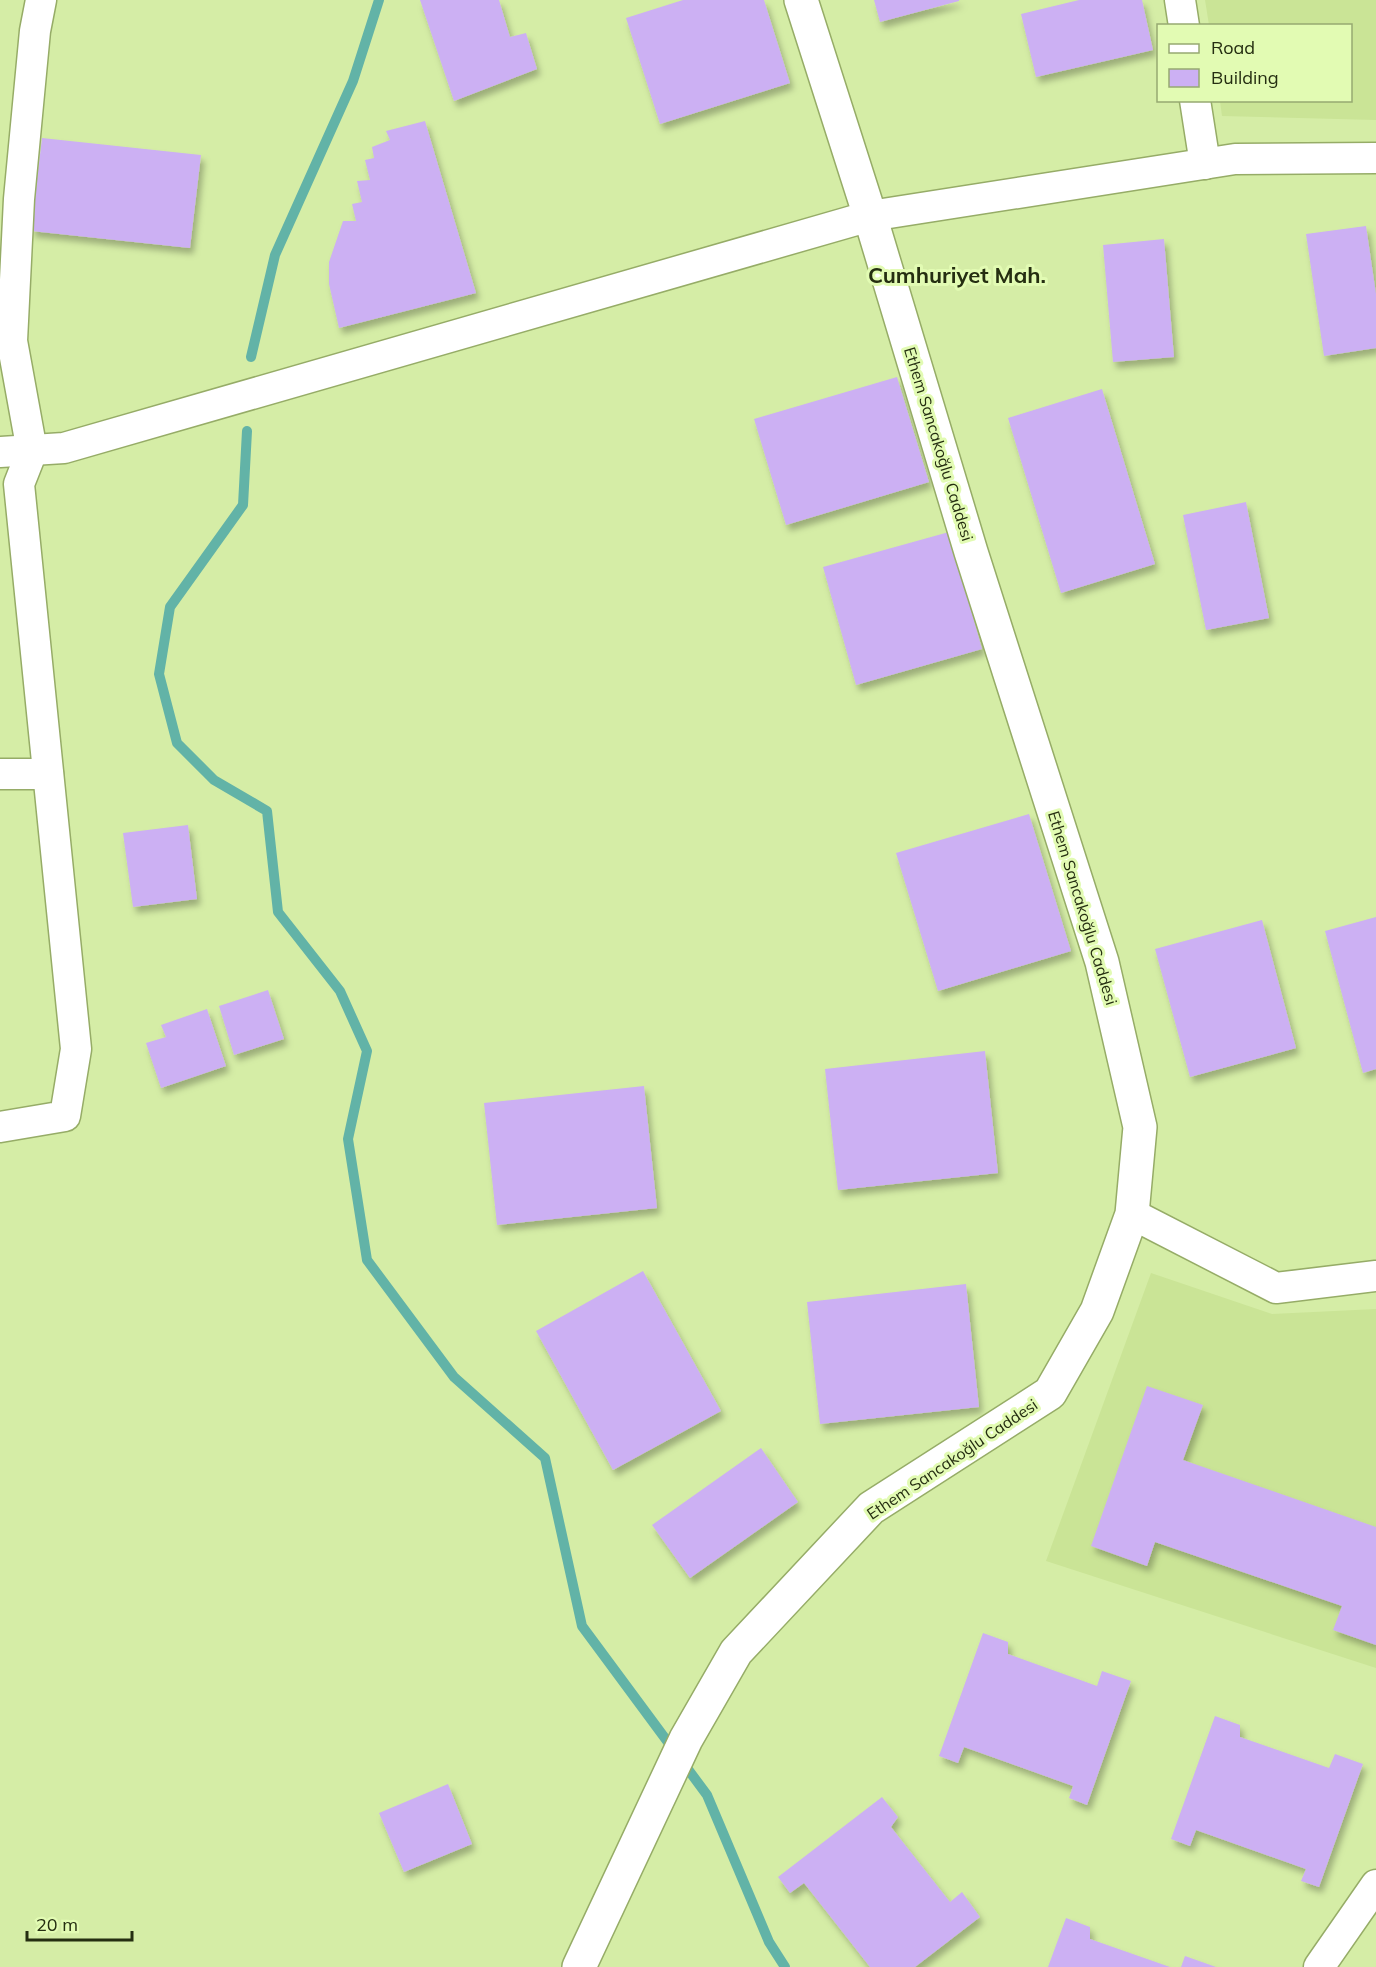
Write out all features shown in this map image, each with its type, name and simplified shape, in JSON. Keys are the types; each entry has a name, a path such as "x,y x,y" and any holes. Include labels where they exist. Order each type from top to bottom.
{"street":[{"path":"0,1127 66,1116 76,1049 19,484 32,451 12,341 10,199 40,0"},
{"name":"Ethem Sancakoğlu Caddesi","path":"579,1967 686,1739 736,1652 871,1508 1050,1393 1097,1311 1132,1214 1140,1127 1102,962 971,552 870,216 801,0"},
{"path":"1180,0 1184,24"},
{"path":"1195,102 1205,164"},
{"path":"0,452 63,448 870,216 1235,159 1376,158"},
{"path":"0,774 48,774"},
{"path":"1132,1214 1276,1288 1376,1276"},
{"path":"1319,1967 1376,1885"}],"shaded area":[{"path":"1205,0 1376,0 1376,120 1222,116 1220,102 1352,102 1352,24 1209,24"},
{"path":"1151,1273 1272,1314 1376,1309 1376,1668 1046,1561"}],"building":[{"path":"420,0 499,0 510,37 526,33 537,69 454,101"},
{"path":"683,0 764,0 790,83 660,124 626,18"},
{"path":"874,0 959,0 959,1 880,22"},
{"path":"1079,0 1142,0 1153,50 1036,77 1021,14"},
{"path":"425,121 476,293 339,328 329,284 329,262 343,221 356,221 352,204 362,202 357,181 370,180 365,160 374,158 372,147 390,140 386,131"},
{"path":"42,138 201,155 190,248 31,231"},
{"path":"1366,226 1376,294 1376,348 1324,356 1306,234"},
{"path":"1164,239 1174,357 1113,362 1103,245"},
{"path":"897,377 929,482 786,525 754,419"},
{"path":"1102,389 1155,564 1061,593 1008,418"},
{"path":"1246,502 1269,618 1206,630 1183,515"},
{"path":"949,532 982,649 856,685 823,567"},
{"path":"1029,814 1071,951 938,991 896,853"},
{"path":"188,825 197,899 133,907 123,833"},
{"path":"1376,917 1376,1069 1363,1073 1325,931"},
{"path":"1262,920 1296,1048 1190,1077 1155,949"},
{"path":"268,990 284,1039 234,1055 219,1006"},
{"path":"207,1009 226,1066 161,1088 146,1043 166,1037 161,1025"},
{"path":"985,1051 998,1173 838,1190 825,1069"},
{"path":"644,1086 657,1208 497,1225 484,1103"},
{"path":"643,1271 721,1411 613,1470 536,1331"},
{"path":"966,1284 979,1407 820,1424 807,1302"},
{"path":"1147,1386 1203,1405 1183,1460 1376,1527 1376,1645 1333,1630 1342,1606 1155,1542 1147,1566 1091,1546"},
{"path":"761,1448 798,1502 690,1578 652,1525"},
{"path":"983,1633 1008,1642 1008,1654 1097,1686 1102,1671 1131,1681 1087,1805 1069,1798 1073,1786 964,1747 958,1763 939,1756"},
{"path":"1215,1716 1240,1725 1240,1737 1329,1768 1335,1754 1363,1764 1319,1887 1301,1881 1306,1869 1196,1830 1190,1846 1171,1839"},
{"path":"448,1784 472,1844 404,1872 379,1813"},
{"path":"882,1797 898,1817 891,1827 950,1902 962,1892 980,1917 915,1967 870,1967 804,1883 790,1893 778,1877"},
{"path":"1066,1918 1090,1927 1090,1939 1170,1967 1048,1967"},
{"path":"1185,1956 1216,1967 1181,1967"}],"waterway":[{"path":"251,357 275,255 353,81 379,0"},
{"path":"247,431 243,505 170,607 159,674 177,743 214,780 267,811 278,912 340,991 367,1051 348,1139 367,1260 454,1377 545,1458 582,1626 707,1795 769,1942 785,1967"}],"district":[{"name":"Cumhuriyet Mah.","path":"957,275"}]}
